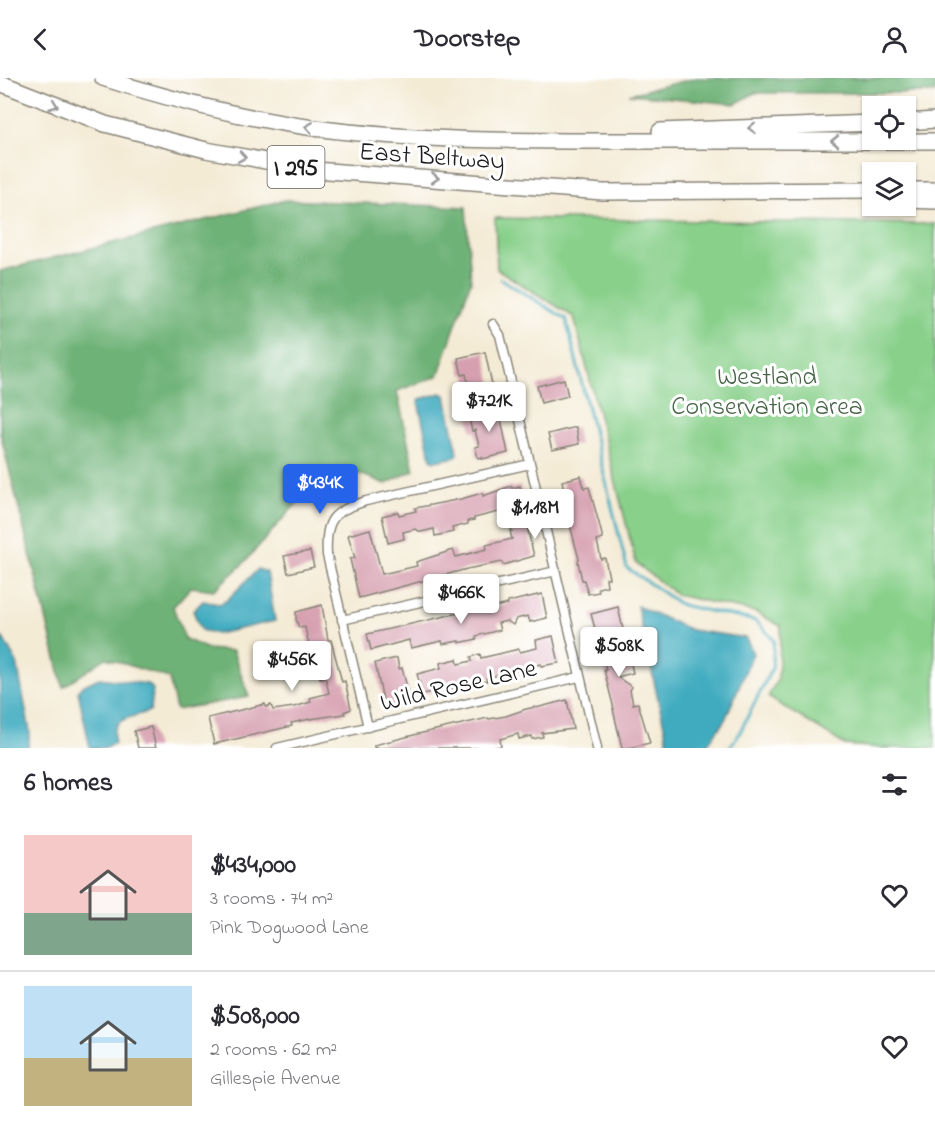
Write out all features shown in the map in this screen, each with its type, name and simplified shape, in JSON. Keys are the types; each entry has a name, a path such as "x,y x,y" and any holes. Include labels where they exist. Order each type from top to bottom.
{"highway":[{"name":"East Beltway","path":"103,78 169,99 244,116 314,128 424,138 549,141 935,141"},
{"name":"East Beltway","path":"0,83 105,124 206,150 315,170 603,192 862,190"},
{"path":"916,121 935,120"},
{"path":"549,141 594,135 862,123"},
{"path":"916,190 935,190"},
{"path":"603,192 862,199"},
{"path":"916,200 935,201"}],"street":[{"path":"493,324 500,335 597,748"},
{"path":"368,727 327,555 326,539 329,524 341,510 366,501 530,464"},
{"path":"342,620 556,571"},
{"name":"Wild Rose Lane","path":"277,748 579,677"}],"green space":[{"path":"696,78 935,78 935,93 755,93 735,104 629,94"},
{"path":"285,200 466,207 471,281 438,376 397,391 414,470 386,484 352,471 313,485 242,565 214,590 191,587 173,607 185,639 208,649 233,651 249,697 176,710 169,678 106,658 63,687 0,432 0,271"},
{"name":"Westland Conservation area","path":"495,218 935,224 935,748 845,745 768,697 778,678 781,626 755,612 677,595 636,563 574,317 497,269"}],"water":[{"path":"441,393 446,396 458,454 456,457 435,461 431,459 418,402 420,399"},
{"path":"258,569 267,572 275,621 217,634 201,630 193,611 203,601 219,604 226,601"},
{"path":"637,606 691,630 746,638 753,653 725,720 705,748 669,748"},
{"path":"0,637 3,638 17,663 30,732 28,748 0,748"},
{"path":"99,678 148,684 153,689 151,710 124,719 119,723 115,727 115,743 103,748 90,748 78,691 82,686"}],"building":[{"path":"485,352 494,394 472,399 466,374 462,375 458,358"},
{"path":"564,379 568,396 541,403 537,386"},
{"path":"496,408 500,414 508,453 478,458 475,447 479,446 468,414"},
{"path":"576,427 579,444 552,450 548,434"},
{"path":"581,476 584,488 589,487 599,523 603,539 597,541 601,559 605,558 609,578 606,578 607,586 598,588 599,592 588,594 584,580 582,580 579,559 561,491 564,490 562,481"},
{"path":"511,486 512,488 520,486 534,556 503,565 502,562 467,569 359,598 350,559 355,558 348,535 370,529 382,574 417,566 416,562 453,550 456,557 487,549 486,545 512,539 507,510 474,518 468,521 468,524 452,528 453,532 435,536 434,529 421,532 415,529 403,532 404,539 388,543 382,516 398,512 399,515 416,511 415,508 482,493 483,496"},
{"path":"310,551 314,567 288,573 284,556"},
{"path":"542,594 547,618 530,622 528,616 516,619 513,625 507,621 498,623 500,630 459,643 459,641 443,644 442,641 411,648 409,640 371,650 367,634 494,605 494,607 508,604 508,602"},
{"path":"322,605 328,640 331,640 342,682 345,681 351,709 344,712 345,714 291,723 292,726 214,744 208,718 265,704 266,707 271,705 273,710 294,707 311,702 310,698 329,693 325,677 320,678 314,653 311,654 305,627 299,628 296,619 296,612"},
{"path":"618,607 633,673 617,677 632,687 630,690 633,704 638,703 650,743 628,748 622,748 604,670 606,670 602,654 600,655 591,614"},
{"path":"553,636 559,663 541,666 541,664 486,678 487,681 481,682 480,680 423,694 417,674 441,668 440,663 457,659 458,664 472,661 471,657 480,654 481,658 519,649 520,652 537,648 536,640"},
{"path":"397,658 410,699 384,705 375,663"},
{"path":"567,700 573,729 542,733 543,737 532,739 532,736 519,739 518,734 500,739 501,746 492,748 374,748 374,745 418,734 506,716"},
{"path":"151,727 156,748 138,748 134,731"}],"waterway":[{"path":"501,279 566,319 627,568 681,605 756,621 774,640 772,668 739,734 729,748"}]}
